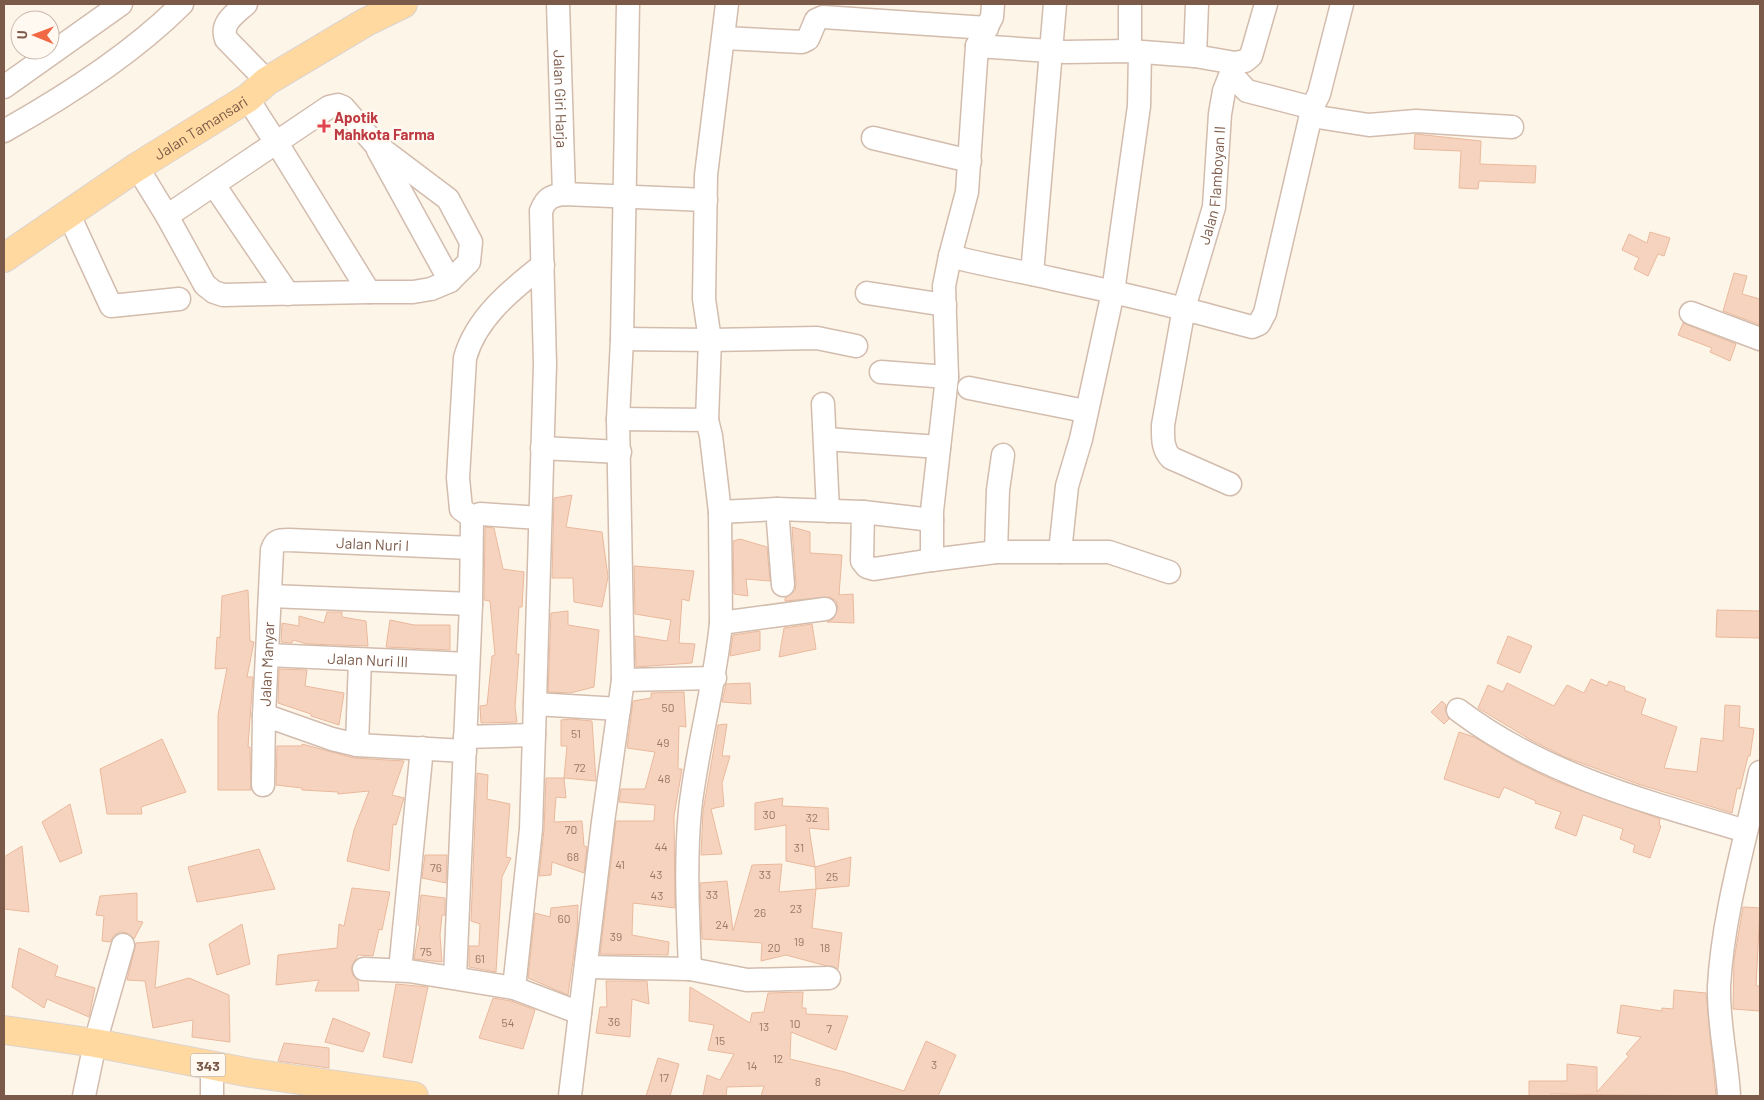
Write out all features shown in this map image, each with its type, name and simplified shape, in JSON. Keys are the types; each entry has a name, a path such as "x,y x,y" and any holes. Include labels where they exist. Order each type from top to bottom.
{"main road":[{"name":"Jalan Tamansari","path":"4,258 137,167 366,22 403,4"},
{"name":"343","path":"4,1030 95,1043 252,1073 414,1096"}],"street":[{"path":"4,87 121,4"},
{"path":"4,131 36,113 129,49 182,4"},
{"path":"246,4 225,24 224,32 226,39 258,90 276,142 369,292"},
{"name":"Jalan Giri Harja","path":"558,4 564,194"},
{"path":"570,1096 623,680 618,419 622,339 623,197 628,4"},
{"path":"690,969 686,872 690,810 698,757 715,678 721,623 720,512 711,436 707,420 710,340 704,299 706,175 727,4"},
{"path":"932,560 932,520 947,377 944,286 967,192 982,37 992,18 993,4"},
{"path":"1032,274 1055,4"},
{"path":"1060,552 1067,486 1081,439 1085,411 1113,292 1139,106 1130,4"},
{"path":"1195,56 1197,4"},
{"path":"1234,69 1251,56 1266,4"},
{"path":"950,256 999,269 1032,274 1184,308 1252,326 1259,324 1265,313 1312,111 1319,94 1342,4"},
{"path":"724,38 802,42 808,38 816,20 823,17 906,13 982,37 1065,52 1135,51 1195,56 1234,69 1247,91 1301,105 1312,111 1369,125 1416,121 1512,127"},
{"name":"Jalan Flamboyan II","path":"1230,484 1171,458 1164,446 1163,425 1184,308 1214,207 1220,114 1224,91 1234,69"},
{"path":"137,167 168,216 205,285 214,292 223,295 413,292 431,289 450,281 469,262 471,242 448,199 375,144 343,108 338,105 329,107 168,216"},
{"path":"873,138 970,161"},
{"path":"375,144 450,281"},
{"path":"214,185 288,294"},
{"path":"514,988 531,829 545,364 544,265 541,211 545,200 564,194 706,200"},
{"path":"69,215 112,306 179,299"},
{"path":"472,517 461,509 458,478 465,358 468,345 477,330 510,291 544,265"},
{"path":"867,293 945,305"},
{"path":"1691,313 1760,339"},
{"path":"622,339 817,338 856,346"},
{"path":"881,372 947,377"},
{"path":"968,388 1085,411"},
{"path":"823,404 828,510"},
{"path":"618,419 707,420"},
{"path":"826,438 939,447"},
{"path":"542,448 620,452"},
{"path":"996,552 998,490 1003,455"},
{"path":"720,512 777,509 828,510 932,520"},
{"path":"777,509 782,585"},
{"path":"863,512 862,561 867,567 874,569 996,552 1108,552 1169,572"},
{"path":"472,517 480,514 540,518"},
{"path":"455,977 471,604 472,517"},
{"name":"Jalan Nuri I","path":"274,543 280,540 289,540 471,548"},
{"name":"Jalan Manyar","path":"263,785 264,715 272,550 274,543"},
{"path":"270,596 471,604"},
{"path":"721,623 825,609"},
{"name":"Jalan Nuri III","path":"267,655 468,664"},
{"path":"357,744 360,660"},
{"path":"623,680 715,678"},
{"path":"535,704 619,708"},
{"path":"1458,710 1477,724 1558,768 1671,809 1746,831"},
{"path":"264,715 332,739 357,744 422,748 534,735"},
{"path":"400,970 422,748"},
{"path":"1729,1096 1719,1020 1719,985 1725,938 1746,831 1760,772"},
{"path":"84,1096 95,1043 123,945"},
{"path":"586,967 690,969 747,980 829,978"},
{"path":"364,969 400,970 455,977 514,988 580,1013"},
{"path":"212,1065 212,1096"}],"building":[{"path":"1415,134 1481,141 1480,164 1536,166 1535,183 1479,181 1478,189 1459,188 1461,151 1414,149"},
{"path":"1650,232 1670,238 1664,256 1658,254 1648,276 1634,269 1639,258 1622,250 1629,234 1647,243"},
{"path":"1734,273 1747,276 1742,294 1760,299 1760,325 1723,311"},
{"path":"1683,323 1736,344 1730,361 1710,352 1712,348 1678,335"},
{"path":"572,495 566,527 602,532 608,577 602,607 574,602 573,578 552,578 554,498"},
{"path":"485,527 494,528 503,569 524,572 522,607 519,607 516,654 519,654 515,707 517,722 481,723 480,706 487,705 492,656 495,655 490,601 484,600"},
{"path":"792,527 810,532 810,553 842,555 839,595 853,594 854,623 827,622 833,619 838,608 836,601 830,597 785,601 785,598 795,591 796,584"},
{"path":"740,539 767,547 770,581 746,579 748,596 734,594 733,541"},
{"path":"634,566 694,571 689,601 682,599 679,643 695,644 692,663 636,667 635,636 667,641 671,620 635,614"},
{"path":"248,590 250,641 254,642 247,677 253,677 248,747 250,747 251,790 218,790 218,715 227,668 215,669 217,637 220,638 222,596"},
{"path":"1717,610 1760,611 1760,638 1716,637"},
{"path":"568,611 568,625 599,630 594,687 570,693 548,692 551,613"},
{"path":"327,612 342,612 342,617 366,621 368,646 307,644 293,640 292,643 281,642 282,623 299,626 299,616 324,623"},
{"path":"390,620 414,625 450,625 450,650 386,647"},
{"path":"812,624 816,649 779,657 784,628"},
{"path":"760,631 760,650 730,656 733,635"},
{"path":"1508,636 1532,646 1520,673 1497,663"},
{"path":"279,669 307,670 305,686 344,693 339,725 278,703"},
{"path":"1591,679 1607,686 1609,681 1625,687 1624,690 1646,699 1641,714 1677,727 1664,768 1697,772 1701,738 1723,741 1725,705 1740,706 1739,727 1754,729 1750,756 1748,756 1740,789 1737,788 1732,813 1638,784 1565,757 1531,740 1478,708 1488,685 1503,692 1507,683 1554,706 1567,685 1584,693"},
{"path":"750,683 751,704 722,702 726,684"},
{"path":"684,692 686,727 679,726 678,769 682,769 674,816 675,908 633,903 632,935 669,942 668,955 600,954 616,821 654,821 655,805 619,802 621,789 645,789 655,752 627,748 633,701 651,698 651,693"},
{"path":"1442,701 1446,705 1445,709 1449,719 1444,724 1431,712"},
{"path":"561,720 592,721 596,781 564,778 567,746 561,746"},
{"path":"727,724 722,756 730,756 722,783 724,806 711,809 722,854 701,855 703,811 718,725"},
{"path":"1459,732 1474,737 1518,763 1555,781 1660,819 1659,825 1661,826 1650,858 1633,852 1635,845 1620,839 1623,829 1583,815 1576,836 1555,828 1561,812 1535,803 1536,801 1504,787 1499,798 1444,779"},
{"path":"162,739 186,792 141,807 142,814 107,814 100,769"},
{"path":"302,744 354,758 404,761 392,795 404,798 396,825 393,824 389,871 347,861 354,830 369,791 338,794 338,792 302,790 302,788 276,785 277,746 302,746"},
{"path":"477,773 488,775 487,799 510,804 506,857 511,858 502,877 496,972 469,967 469,946 479,946 480,924 471,921"},
{"path":"546,778 564,778 566,798 556,797 554,822 582,821 584,846 587,847 584,873 552,862 551,875 539,876 544,830"},
{"path":"783,798 782,806 828,808 829,830 809,828 815,867 786,861 786,825 755,830 755,803"},
{"path":"70,804 82,853 60,862 42,822"},
{"path":"22,846 29,912 4,909 4,857"},
{"path":"259,849 275,889 197,902 188,867"},
{"path":"425,855 447,855 446,883 422,878"},
{"path":"851,857 849,886 816,889 815,867"},
{"path":"782,864 779,892 816,889 812,928 842,933 838,969 786,955 761,961 762,943 702,939 700,883 727,881 733,931 752,865"},
{"path":"352,888 390,892 382,930 379,929 373,956 358,955 351,968 353,975 358,981 359,991 315,991 319,980 276,985 278,955 337,948 339,924 344,926"},
{"path":"137,893 137,921 143,922 134,939 127,933 120,932 114,935 110,942 102,941 104,916 96,915 100,896"},
{"path":"421,895 445,898 445,915 442,915 440,935 442,962 414,959 420,926 418,925"},
{"path":"578,905 577,932 568,995 528,978 535,913 550,917 551,908"},
{"path":"1743,907 1760,908 1756,986 1760,986 1760,1011 1733,1009 1734,960"},
{"path":"242,924 250,964 217,975 209,944"},
{"path":"159,941 155,988 189,978 229,995 230,1042 192,1037 193,1020 153,1028 145,981 127,980 136,943"},
{"path":"19,948 58,966 55,976 95,988 89,1017 47,999 44,1008 12,987"},
{"path":"606,981 647,981 649,1004 632,999 630,1037 596,1033 600,1007 607,1007"},
{"path":"396,984 428,987 412,1063 383,1057"},
{"path":"690,987 750,1023 752,1013 764,1012 768,993 803,992 802,1008 806,1008 806,1014 848,1016 836,1050 791,1032 790,1059 845,1072 904,1091 926,1041 956,1055 938,1096 761,1096 764,1086 727,1087 726,1096 703,1096 707,1075 720,1080 734,1054 708,1050 714,1025 689,1021"},
{"path":"1674,990 1706,993 1716,1096 1551,1094 1551,1096 1529,1096 1529,1081 1567,1081 1567,1064 1597,1067 1597,1092 1629,1056 1626,1054 1641,1037 1617,1033 1621,1005 1662,1011 1662,1008 1673,1009"},
{"path":"493,998 511,1001 535,1010 523,1049 479,1038"},
{"path":"333,1018 370,1033 363,1052 325,1042"},
{"path":"284,1043 329,1048 329,1068 278,1061"},
{"path":"658,1058 679,1064 670,1096 646,1096"}],"place":[{"name":"Apotik Mahkota Farma","path":"324,126"}]}
